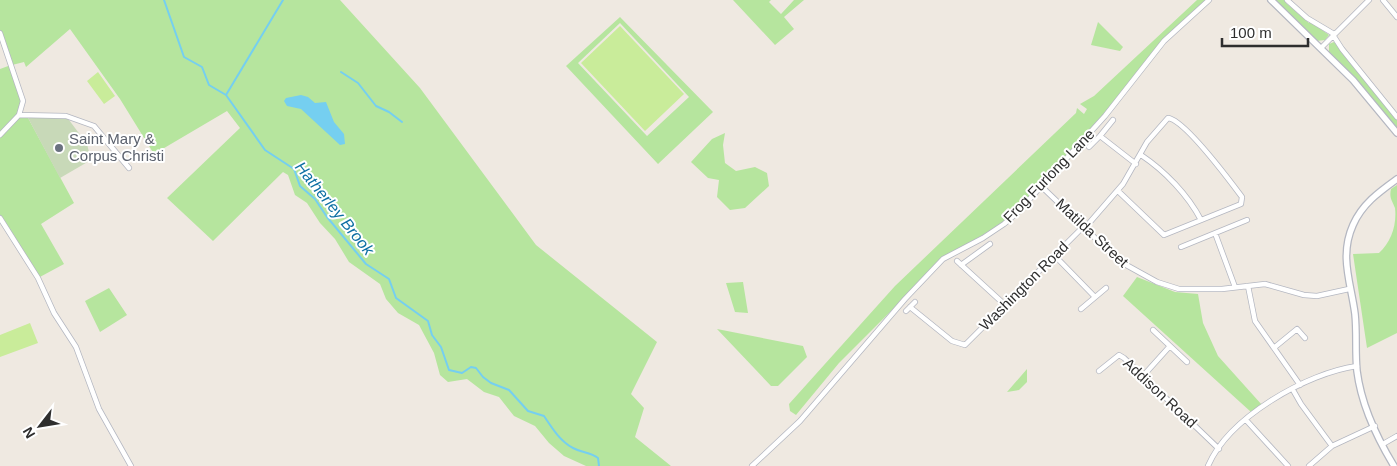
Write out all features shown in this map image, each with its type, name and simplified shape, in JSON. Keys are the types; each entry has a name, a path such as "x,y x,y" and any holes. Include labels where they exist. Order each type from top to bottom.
{"street":[{"name":"Frog Furlong Lane","path":"752,466 800,421 905,299 943,259 1004,224 1105,116 1164,41 1209,0"},
{"path":"1271,0 1353,80 1397,133"},
{"path":"1287,0 1307,18 1334,34 1342,49 1397,117"},
{"path":"1321,48 1369,0"},
{"path":"1383,0 1397,17"},
{"path":"0,33 23,101 20,115 0,135"},
{"path":"20,115 66,116 94,126 129,168"},
{"name":"Washington Road","path":"910,307 952,342 965,345 1004,304 1084,228 1118,191 1148,142 1171,118 1206,152 1242,197 1241,204 1201,220"},
{"path":"1089,147 1113,120"},
{"path":"1100,136 1136,164"},
{"path":"1118,191 1164,235 1201,220 1192,204 1158,168 1141,155"},
{"path":"1394,466 1374,426 1361,392 1357,366 1355,317 1349,289 1346,257 1353,225 1368,201 1397,178"},
{"name":"Matilda Street","path":"1041,186 1118,261 1162,284 1195,290 1272,285 1312,296 1349,289"},
{"path":"0,218 38,278 54,313 76,347 98,409 131,466"},
{"path":"1181,247 1247,220"},
{"path":"1215,232 1235,287"},
{"path":"990,244 959,263 1004,304"},
{"path":"1055,256 1095,297"},
{"path":"1248,286 1255,321 1300,385"},
{"path":"1082,309 1106,288"},
{"path":"906,311 915,302"},
{"path":"1275,347 1297,329 1305,338"},
{"path":"1153,330 1187,362"},
{"path":"1143,376 1170,346"},
{"name":"Addison Road","path":"1099,371 1119,355 1219,449"},
{"path":"1208,466 1219,449 1246,420 1300,385 1333,370 1357,366"},
{"path":"1292,390 1332,446"},
{"path":"1246,420 1288,466"},
{"path":"1309,466 1332,446 1374,426"},
{"path":"1383,444 1397,436"}],"green space":[{"path":"0,0 340,0 420,88 536,245 657,342 631,394 644,408 635,437 671,466 586,466 564,456 549,443 535,426 514,416 499,397 484,392 467,379 448,382 440,375 434,353 419,325 398,313 386,299 380,284 349,262 335,239 320,223 307,203 295,195 288,175 283,172 213,241 167,198 240,128 227,111 154,154 120,99 70,29 26,67 24,62 12,65 23,101 20,115 27,116 74,203 41,224 64,264 38,278 0,218 0,69 11,65 0,33"},
{"path":"733,0 771,0 769,2 781,14 794,0 804,0 784,17 794,29 775,45"},
{"path":"1197,0 1209,0 1177,27 1105,116 1004,224 943,259 839,363 796,415 790,411 789,404 895,286 1076,113 1077,108 1084,114 1087,109 1080,104 1094,96"},
{"path":"1273,0 1285,0 1309,23 1310,21 1329,35 1325,40 1316,41"},
{"path":"620,17 713,112 658,164 566,66","holes":["620,23 689,97 647,136 578,63"]},
{"path":"1098,22 1123,47 1120,51 1091,45"},
{"path":"620,26 684,94 645,131 581,63"},
{"path":"1334,42 1397,117 1397,130 1329,53 1329,44"},
{"path":"98,72 115,96 104,104 87,81"},
{"path":"27,116 66,116 87,144 91,160 60,178"},
{"path":"725,133 723,145 725,163 736,171 755,167 767,173 769,186 745,208 730,210 717,197 719,180 708,178 691,162 712,139"},
{"path":"1397,185 1397,333 1367,348 1353,254 1379,253 1387,244 1395,221 1395,208 1391,197 1391,189"},
{"path":"1137,277 1175,292 1198,294 1203,323 1218,356 1262,405 1251,412 1123,296"},
{"path":"743,282 748,313 735,312 726,283"},
{"path":"109,288 127,315 100,332 85,301"},
{"path":"30,323 38,343 0,357 0,335"},
{"path":"717,329 803,346 807,357 778,386 771,386"},
{"path":"1027,369 1027,382 1019,390 1007,392"}],"water":[{"path":"301,95 308,97 315,103 326,102 334,122 344,134 345,144 340,145 301,109 287,106 284,101 286,98"}],"waterway":[{"name":"Hatherley Brook","path":"164,0 184,57 202,67 209,85 226,95 265,150 294,169 300,186 315,199 327,217 366,264 389,279 396,298 428,321 432,335 441,347 449,370 462,373 471,367 476,368 491,383 509,390 528,411 544,416 568,445 598,458 599,466"},
{"path":"226,95 283,0"},
{"path":"341,72 358,83 376,106 389,112 402,122"}],"place":[{"name":"Saint Mary & Corpus Christi","path":"59,148"}]}
